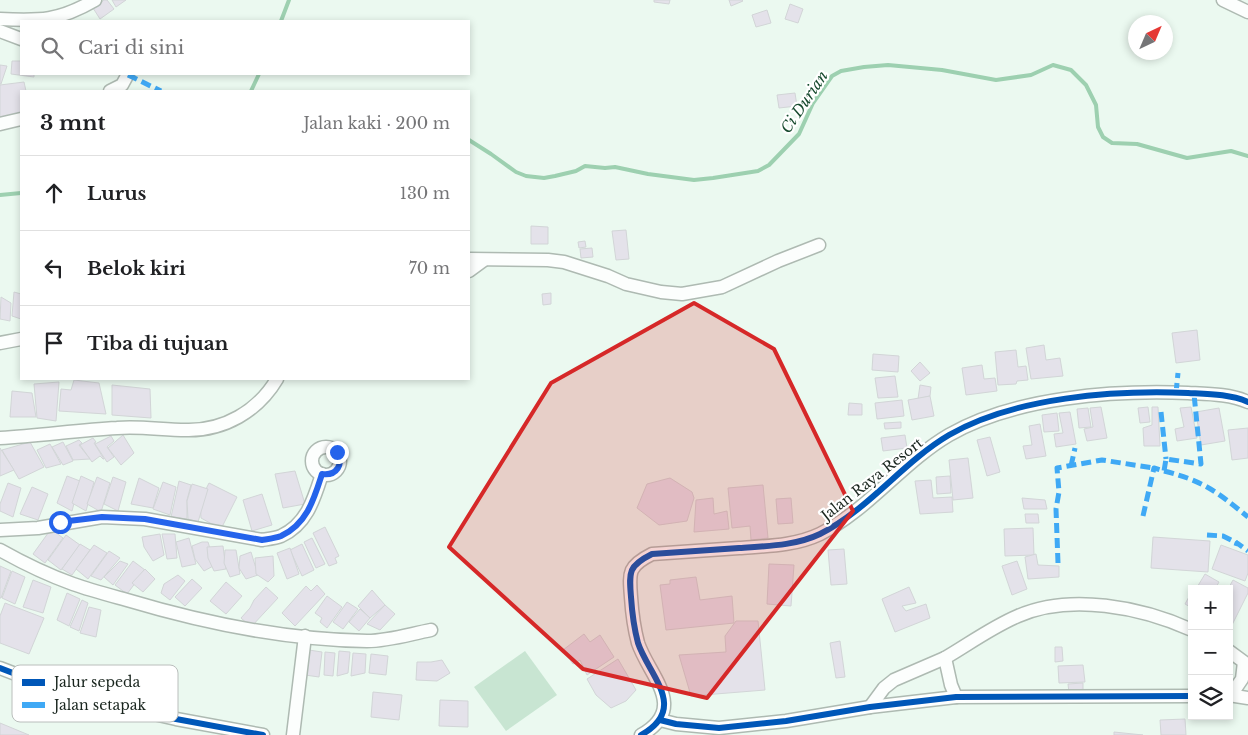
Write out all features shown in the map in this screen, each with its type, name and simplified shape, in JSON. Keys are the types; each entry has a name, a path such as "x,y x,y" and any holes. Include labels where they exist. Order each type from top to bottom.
{"street":[{"path":"0,19 43,20 61,16 95,0"},
{"path":"1223,0 1248,12"},
{"path":"0,31 20,39"},
{"path":"112,90 122,85 127,75"},
{"path":"0,124 20,119"},
{"path":"470,258 564,262 608,276 626,284 662,292 682,294 722,287 778,261 819,245"},
{"path":"470,270 484,260"},
{"path":"0,343 20,339"},
{"path":"0,438 120,427 205,429 222,425 242,415 266,395 276,380"},
{"name":"Jalan Raya Resort","path":"660,720 664,698 662,690 638,643 632,613 629,575 639,560 652,554 779,545 801,541 820,534 840,522 926,451 948,436 976,422 1011,410 1048,402 1117,394 1176,393 1215,395 1248,402"},
{"path":"0,530 38,528 102,517 145,519 262,540 280,536 297,526 310,509 322,474"},
{"path":"0,550 73,584 165,611 240,628 368,641 396,638 431,630"},
{"path":"870,707 884,688 894,680 945,658 1018,616 1039,609 1060,605 1085,605 1137,611 1172,621 1188,628"},
{"path":"293,735 305,636"},
{"path":"1233,654 1246,664 1242,679 1233,691"},
{"path":"945,658 951,685 956,697"},
{"path":"0,668 12,673"},
{"path":"648,733 660,720 676,724 719,728 786,721 870,707 956,697 1188,696"},
{"path":"1233,696 1248,698"},
{"path":"178,719 264,735"}],"highlighted area":[{"path":"694,303 774,349 853,511 707,698 583,669 449,547 551,383"}],"green space":[{"path":"525,651 557,695 506,731 474,687"}],"building":[{"path":"107,0 114,9 100,19 93,8"},
{"path":"112,0 126,0 116,7"},
{"path":"654,0 670,0 669,4 654,2"},
{"path":"729,0 742,0 743,1 731,6"},
{"path":"790,4 803,9 798,23 785,19"},
{"path":"767,10 771,23 756,27 752,15"},
{"path":"12,61 20,61 20,75 34,75 34,77 11,74"},
{"path":"0,65 7,66 1,84 0,84"},
{"path":"24,82 26,90 20,90 20,117 0,119 0,85"},
{"path":"795,93 797,106 779,108 777,95"},
{"path":"531,226 548,227 548,244 531,244"},
{"path":"626,230 629,259 616,260 612,231"},
{"path":"585,241 586,247 579,248 578,242"},
{"path":"592,248 593,257 581,258 580,249"},
{"path":"14,292 20,294 20,319 12,316"},
{"path":"551,293 551,304 543,305 542,294"},
{"path":"1,297 11,303 10,321 0,319"},
{"path":"1197,330 1200,360 1176,363 1172,333"},
{"path":"1044,345 1046,360 1060,358 1063,376 1031,379 1026,348"},
{"path":"1016,350 1018,367 1026,366 1028,380 1017,381 1016,384 998,385 995,352"},
{"path":"873,354 899,356 898,372 872,370"},
{"path":"920,362 930,373 920,381 911,371"},
{"path":"982,365 984,379 995,378 997,391 966,395 962,368"},
{"path":"895,376 898,397 878,398 875,378"},
{"path":"74,380 99,383 106,414 59,411 61,389 71,390"},
{"path":"59,382 56,421 37,418 34,384"},
{"path":"112,385 150,389 151,418 112,415"},
{"path":"920,385 931,387 930,396 918,399"},
{"path":"12,391 32,393 36,417 10,417"},
{"path":"930,396 934,416 912,420 908,400"},
{"path":"902,400 904,416 877,419 875,403"},
{"path":"849,403 862,404 862,415 848,415"},
{"path":"1101,407 1107,438 1087,441 1084,429 1093,427 1090,408"},
{"path":"1148,407 1150,422 1140,423 1138,408"},
{"path":"1152,407 1158,407 1160,446 1144,446 1143,428 1152,425"},
{"path":"1191,407 1197,438 1177,441 1175,429 1184,427 1180,408"},
{"path":"1088,408 1091,427 1079,428 1077,409"},
{"path":"1219,408 1225,441 1201,445 1196,412"},
{"path":"1070,412 1076,444 1056,447 1054,434 1063,433 1059,413"},
{"path":"1057,413 1059,431 1044,432 1042,415"},
{"path":"901,422 901,428 885,429 884,423"},
{"path":"1040,424 1046,456 1026,459 1023,446 1032,445 1029,426"},
{"path":"1248,428 1248,458 1232,460 1228,430"},
{"path":"123,435 134,453 121,465 108,448"},
{"path":"905,435 907,448 883,451 881,438"},
{"path":"111,436 114,441 107,447 114,457 107,462 95,444"},
{"path":"990,437 1000,472 987,476 977,440"},
{"path":"93,438 104,459 100,456 92,462 80,445"},
{"path":"79,440 82,443 79,445 90,459 73,460 66,446"},
{"path":"30,442 44,467 19,479 2,450"},
{"path":"63,442 73,461 63,465 52,447"},
{"path":"50,444 61,464 46,468 37,450"},
{"path":"0,448 14,470 0,476"},
{"path":"968,458 973,498 953,500 949,460"},
{"path":"295,471 305,504 283,508 275,474"},
{"path":"67,476 80,481 72,511 57,503"},
{"path":"81,476 94,482 86,511 72,503"},
{"path":"950,476 951,493 937,494 936,477"},
{"path":"97,477 110,483 101,512 87,504"},
{"path":"113,477 126,482 118,511 104,504"},
{"path":"139,478 159,488 153,508 131,504"},
{"path":"670,478 692,492 694,498 687,521 659,525 637,508 647,484"},
{"path":"931,480 933,498 952,497 953,512 920,514 915,481"},
{"path":"179,481 191,485 187,500 187,519 171,517"},
{"path":"163,482 176,487 170,515 153,509"},
{"path":"8,483 21,488 13,517 0,511 0,504"},
{"path":"209,483 237,497 221,529 201,518 200,501"},
{"path":"192,484 208,489 198,522 188,519 187,501"},
{"path":"763,485 768,538 751,540 750,526 732,528 728,488"},
{"path":"32,487 48,494 38,520 20,514"},
{"path":"262,494 272,525 252,531 243,500"},
{"path":"713,498 714,514 727,511 729,529 694,532 696,500"},
{"path":"791,498 793,523 778,524 776,499"},
{"path":"1022,498 1045,500 1047,509 1024,509"},
{"path":"1025,514 1038,514 1039,523 1026,523"},
{"path":"325,527 339,556 335,558 337,563 329,566 313,533"},
{"path":"1033,528 1034,555 1005,556 1004,529"},
{"path":"51,529 63,538 45,563 33,554"},
{"path":"160,534 164,555 153,561 144,547 142,537"},
{"path":"162,534 175,534 177,558 167,559"},
{"path":"66,535 80,545 61,570 48,560"},
{"path":"1153,537 1210,541 1208,572 1151,568"},
{"path":"189,538 196,564 182,567 176,542"},
{"path":"312,538 325,564 316,568 304,542"},
{"path":"208,542 215,565 204,571 195,559 192,546"},
{"path":"80,544 90,550 72,575 62,569"},
{"path":"302,544 314,570 302,576 290,550"},
{"path":"94,545 107,553 88,579 76,569"},
{"path":"1221,545 1248,555 1248,573 1245,581 1212,569"},
{"path":"223,546 226,569 214,571 208,558 207,547"},
{"path":"290,548 299,574 287,579 277,553"},
{"path":"844,549 847,584 831,585 828,550"},
{"path":"225,550 236,550 240,574 230,577 224,563"},
{"path":"109,551 120,558 101,580 91,576"},
{"path":"251,552 258,575 246,579 239,568 240,556"},
{"path":"1036,554 1038,565 1059,566 1059,577 1028,579 1025,557"},
{"path":"273,556 274,576 268,582 256,574 255,558"},
{"path":"120,561 128,564 113,585 104,577"},
{"path":"133,561 145,570 127,594 115,585"},
{"path":"1017,561 1027,589 1012,595 1002,566"},
{"path":"769,564 794,565 791,606 767,604"},
{"path":"0,566 11,571 1,598 0,598"},
{"path":"145,569 155,579 143,592 132,583"},
{"path":"12,571 25,577 15,604 2,598"},
{"path":"1205,574 1219,582 1217,585 1198,585"},
{"path":"178,575 185,581 170,600 161,593 164,584"},
{"path":"696,577 700,600 732,596 734,623 666,630 660,585 670,584 670,580"},
{"path":"192,579 202,588 185,606 175,597"},
{"path":"33,580 51,587 43,613 23,607"},
{"path":"1233,580 1248,588 1248,593 1233,623 1233,585 1230,585"},
{"path":"226,582 242,596 226,614 210,601"},
{"path":"317,585 325,594 295,626 282,613 306,586 311,591"},
{"path":"266,587 278,598 251,627 241,618"},
{"path":"909,587 916,603 902,606 906,611 926,604 930,618 895,632 882,599"},
{"path":"372,590 385,605 370,618 358,606"},
{"path":"67,593 80,599 69,626 57,620"},
{"path":"327,596 342,607 327,628 320,622 322,618 315,613"},
{"path":"82,600 88,603 79,631 70,627"},
{"path":"347,602 358,609 343,629 333,622"},
{"path":"5,603 44,618 29,654 0,643 0,616"},
{"path":"385,605 395,614 380,630 367,624"},
{"path":"89,607 101,610 96,637 80,633"},
{"path":"360,609 370,618 359,631 349,622"},
{"path":"736,621 758,621 765,690 691,696 679,655 726,652 725,636"},
{"path":"584,634 590,642 600,635 614,657 587,675 580,660 573,664 563,650"},
{"path":"840,641 845,677 836,678 830,643"},
{"path":"1055,647 1062,647 1063,661 1055,662"},
{"path":"309,650 322,652 319,677 305,675"},
{"path":"339,651 350,652 348,673 337,676"},
{"path":"325,652 335,653 333,676 324,675"},
{"path":"353,653 366,654 365,673 351,676"},
{"path":"371,654 388,656 386,675 369,673"},
{"path":"618,659 636,690 626,701 611,708 596,695 587,679"},
{"path":"442,660 450,673 437,681 416,680 417,662"},
{"path":"1083,665 1085,682 1059,683 1058,666"},
{"path":"1083,683 1083,693 1069,693 1068,684"},
{"path":"373,692 402,695 399,720 371,717"},
{"path":"440,700 468,701 468,727 439,726"},
{"path":"1185,719 1186,735 1161,735 1160,720"},
{"path":"0,723 29,735 0,735"},
{"path":"1114,732 1143,735 1114,735"}],"waterway":[{"path":"281,20 289,0"},
{"name":"Ci Durian","path":"470,141 516,172 526,176 544,178 576,171 585,166 615,167 648,174 694,180 713,178 758,171 769,165 799,134 813,103 832,76 841,71 888,65 942,70 996,80 1031,75 1053,65 1071,70 1086,85 1096,105 1098,127 1103,137 1112,143 1137,144 1187,158 1231,151 1248,156"},
{"path":"251,90 259,75"},
{"name":"Ci Durian","path":"0,195 20,193"}],"marked path":[{"path":"128,75 159,90"},
{"path":"1176,393 1178,373"},
{"path":"1143,516 1154,468 1164,471 1166,459 1201,464 1194,394"},
{"path":"1161,412 1166,459"},
{"path":"1071,466 1075,448"},
{"path":"1058,563 1056,509 1059,492 1057,468 1102,460 1154,468"},
{"path":"1164,471 1200,483 1248,517"},
{"path":"1207,535 1223,536 1237,543"},
{"path":"1236,546 1237,543 1248,551"}],"cycle path":[{"path":"641,735 655,725 662,714 664,703 662,691 638,643 633,620 630,576 634,566 644,558 652,554 770,546 810,538 837,524 854,512 916,458 949,435 975,422 1034,404 1097,395 1159,392 1211,394 1234,397 1248,402"},
{"path":"0,668 12,673"},
{"path":"660,720 676,724 719,728 786,721 870,707 956,697 1188,696"},
{"path":"178,719 263,735"}],"route":[{"path":"60,522 102,517 145,519 262,540 280,536 297,526 310,509 322,474 331,474 338,468 340,460 337,452"}]}
